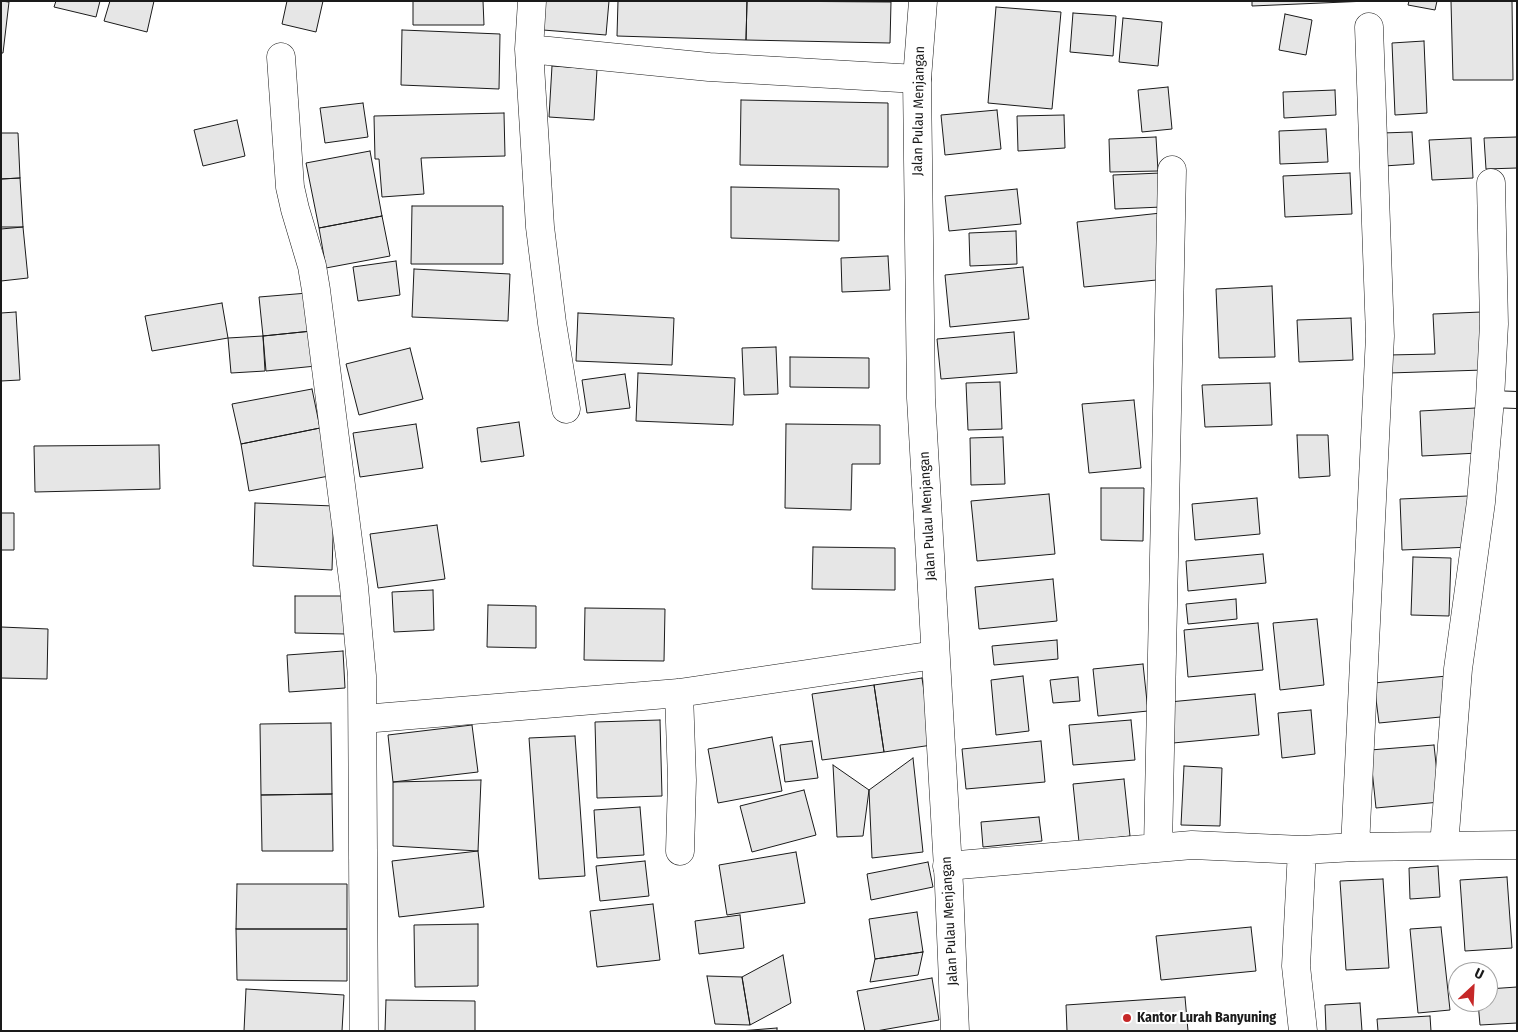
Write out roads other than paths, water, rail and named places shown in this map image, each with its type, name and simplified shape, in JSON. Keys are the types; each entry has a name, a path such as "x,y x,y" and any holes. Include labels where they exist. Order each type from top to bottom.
{"street":[{"path":"532,1 529,49 540,227 552,324 566,409"},
{"name":"Jalan Pulau Menjangan","path":"923,1 917,79 921,398 949,886 954,1031"},
{"path":"1355,847 1380,336 1369,27"},
{"path":"529,49 709,67 917,79"},
{"path":"280,57 290,187 294,209 312,266 354,587 362,676 364,1031"},
{"path":"1158,847 1172,170"},
{"path":"1444,846 1458,669 1481,502 1490,399 1494,324 1491,183"},
{"path":"363,719 679,692 935,655"},
{"path":"679,692 682,780 680,851"},
{"path":"947,866 1192,845 1302,850 1355,847 1517,845"},
{"path":"1302,850 1296,966 1303,1031"}],"lane":[{"path":"1490,399 1517,400"}],"place":[{"name":"Kantor Lurah Banyuning","path":"1127,1018"}]}
